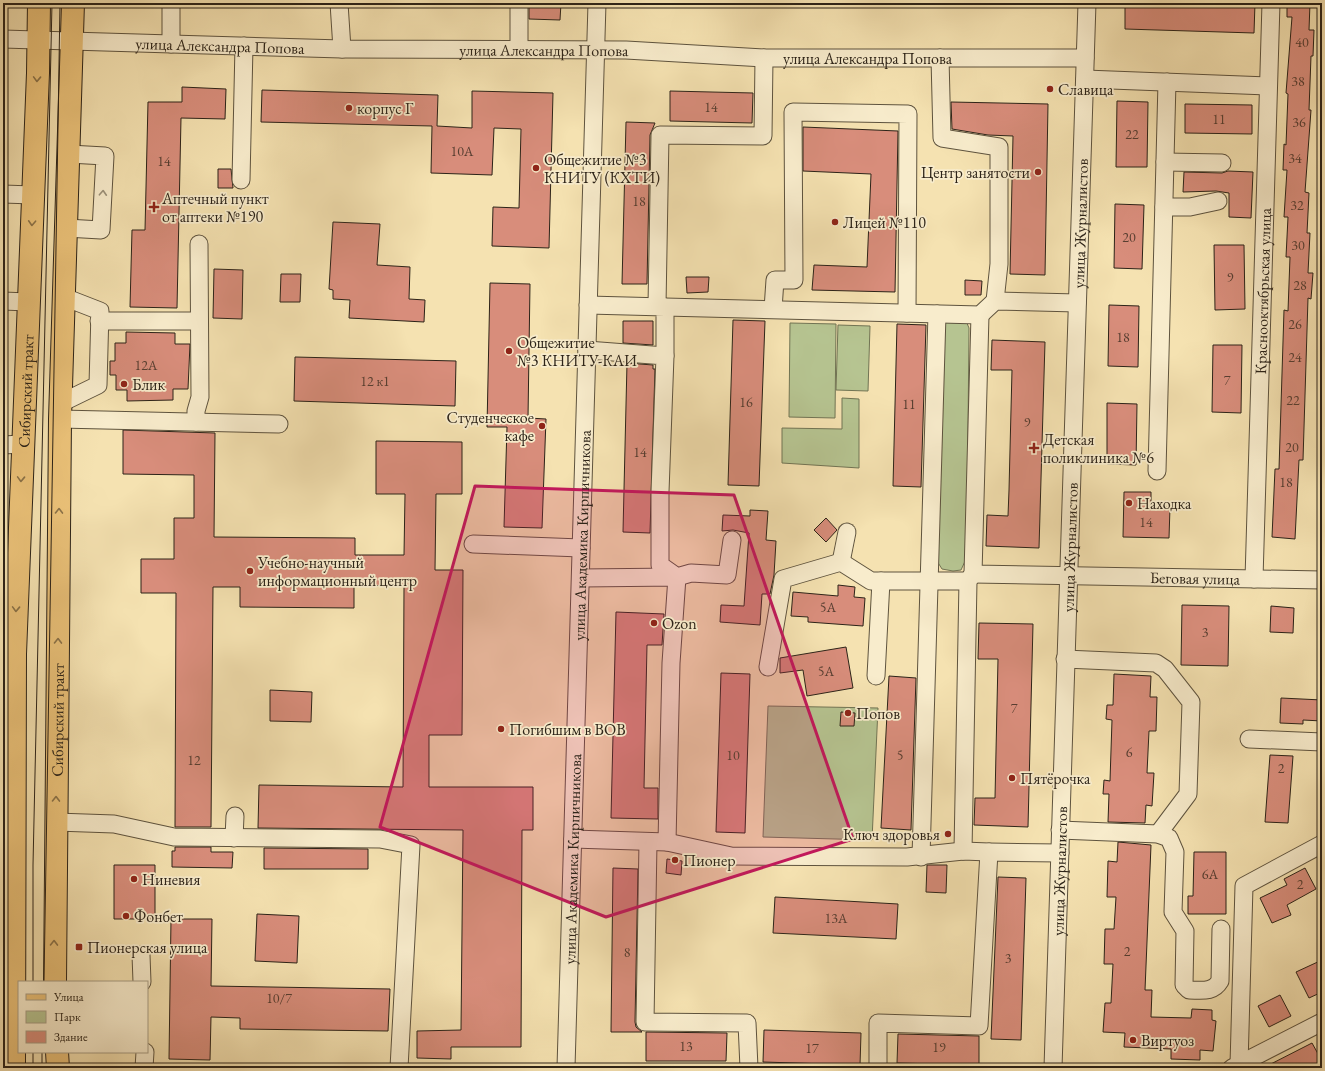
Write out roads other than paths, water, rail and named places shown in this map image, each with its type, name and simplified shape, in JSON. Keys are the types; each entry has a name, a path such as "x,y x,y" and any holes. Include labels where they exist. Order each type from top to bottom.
{"main road":[{"name":"Сибирский тракт","path":"14,1068 9,904 9,653 12,445 28,302 33,195 38,3"},
{"name":"Сибирский тракт","path":"55,981 61,411 73,3"},
{"path":"57,1053 58,1068"}],"street":[{"path":"171,3 171,44"},
{"path":"339,3 342,49"},
{"path":"519,3 519,49"},
{"name":"улица Академика Кирпичникова","path":"566,1068 597,3"},
{"name":"улица Журналистов","path":"1053,1068 1087,3"},
{"name":"Краснооктябрьская улица","path":"1254,579 1271,3"},
{"name":"улица Александра Попова","path":"3,39 342,49 595,49 764,58 1085,58"},
{"path":"241,180 244,46"},
{"path":"677,577 660,565 660,492 665,356 661,307 660,134 763,136 764,58"},
{"path":"588,304 980,315 995,301 999,264 999,147 942,138 940,58"},
{"path":"1085,79 1268,86"},
{"path":"1157,471 1167,82"},
{"path":"773,310 775,280 794,280 793,112 908,114 907,313"},
{"path":"66,228 101,230 105,156 69,154"},
{"path":"1165,162 1222,163"},
{"path":"3,194 33,195"},
{"path":"1164,207 1190,207 1218,201"},
{"path":"196,422 196,411 200,397 199,244"},
{"path":"61,411 98,385 100,311 64,297"},
{"path":"3,300 28,302"},
{"path":"995,301 1077,303"},
{"path":"911,860 930,581 937,314"},
{"path":"962,851 980,315"},
{"path":"99,321 200,321"},
{"path":"587,350 665,356"},
{"path":"61,411 196,422 278,424"},
{"path":"768,667 783,579 841,562 847,532"},
{"path":"581,578 677,577 692,573 727,575 732,540"},
{"path":"474,544 581,548"},
{"name":"Беговая улица","path":"841,562 871,581 930,581 971,578 1068,575 1322,580"},
{"path":"667,842 671,663 677,577"},
{"path":"876,676 881,581"},
{"path":"1065,659 1156,663 1165,669 1191,702 1188,794 1158,834"},
{"path":"1249,739 1322,742"},
{"path":"234,838 235,816"},
{"path":"56,822 114,824 174,838 380,839 411,845 399,1068"},
{"path":"1060,830 1158,834 1169,838 1175,852 1173,912 1185,931 1184,985 1189,990 1209,990 1216,988 1220,981 1221,929"},
{"path":"573,839 667,842 731,856 911,860 962,851 1060,853"},
{"path":"648,842 645,1022 747,1023 749,1068"},
{"path":"1322,844 1244,886 1235,1066 1322,1022"},
{"path":"878,1068 878,1023 979,1026 989,852"},
{"path":"141,954 142,981"},
{"path":"144,1068 145,1053"}],"tram line":[{"path":"33,981 33,865 52,3"},
{"path":"44,981 60,3"},
{"path":"33,1053 33,1068"},
{"path":"42,1053 42,1068"}],"place":[{"name":"Славица","path":"1050,89"},
{"name":"корпус Г","path":"349,108"},
{"name":"Общежитие №3 КНИТУ (КХТИ)","path":"536,168"},
{"name":"Центр занятости","path":"1038,172"},
{"name":"Аптечный пункт от аптеки №190","path":"154,207"},
{"name":"Лицей №110","path":"835,222"},
{"name":"Общежитие №3 КНИТУ-КАИ","path":"509,351"},
{"name":"Блик","path":"124,384"},
{"name":"Студенческое кафе","path":"542,426"},
{"name":"Детская поликлиника №6","path":"1034,448"},
{"name":"Находка","path":"1129,503"},
{"name":"Учебно-научный информационный центр","path":"250,571"},
{"name":"Ozon","path":"654,623"},
{"name":"Попов","path":"848,713"},
{"name":"Погибшим в ВОВ","path":"501,729"},
{"name":"Пятёрочка","path":"1012,778"},
{"name":"Ключ здоровья","path":"948,834"},
{"name":"Пионер","path":"675,860"},
{"name":"Ниневия","path":"134,879"},
{"name":"Фонбет","path":"126,916"},
{"name":"Пионерская улица","path":"79,947"},
{"name":"Виртуоз","path":"1133,1040"}]}
